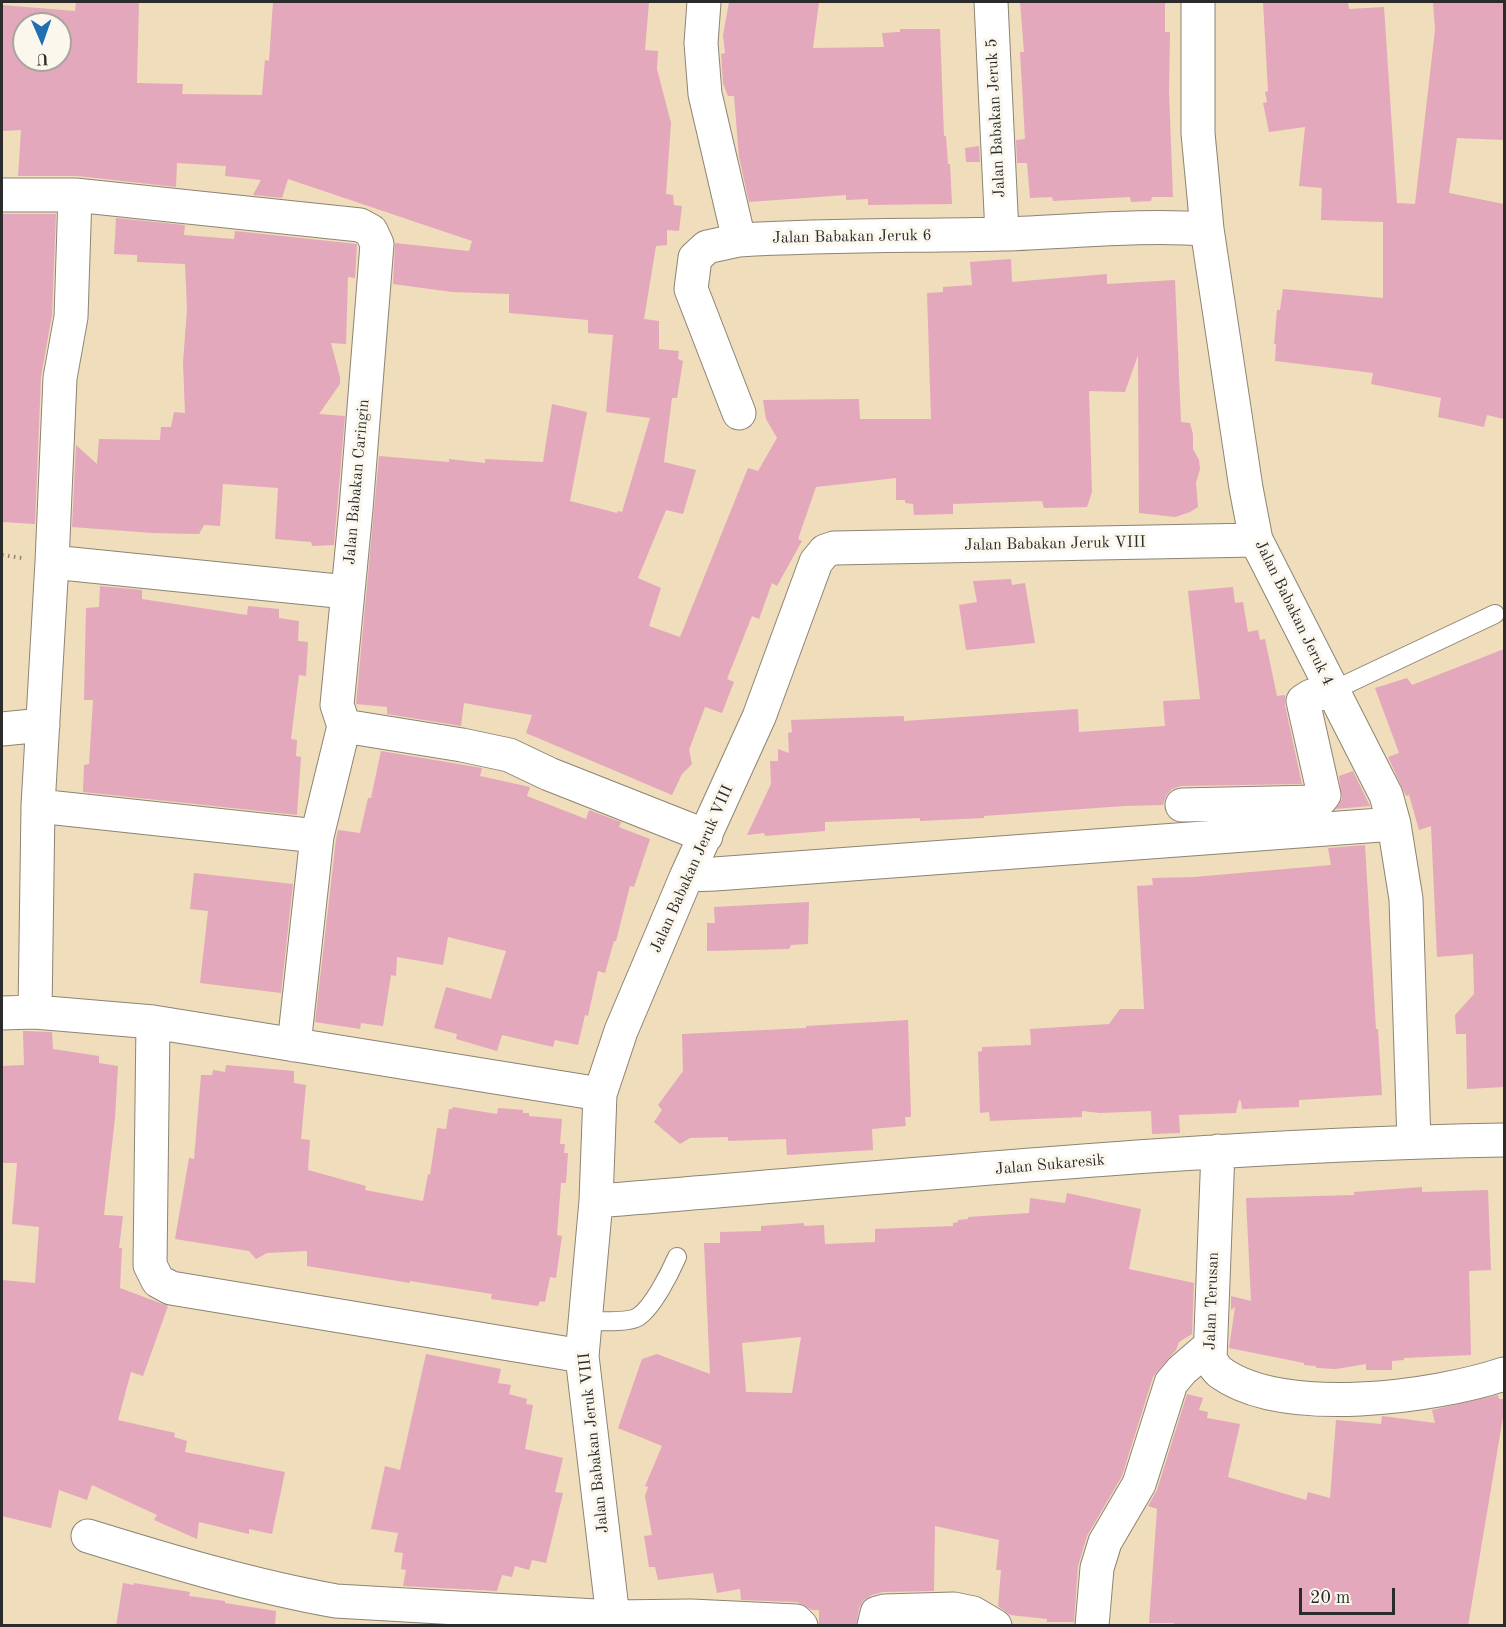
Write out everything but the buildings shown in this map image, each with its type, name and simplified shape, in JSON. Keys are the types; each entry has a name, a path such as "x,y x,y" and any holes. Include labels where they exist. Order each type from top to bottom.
{"street":[{"path":"704,2 701,43 705,94 739,240"},
{"name":"Jalan Babakan Jeruk 5","path":"991,2 1002,234"},
{"name":"Jalan Babakan Jeruk 4","path":"1198,2 1198,133 1208,229 1246,488 1256,540 1386,795 1394,824 1406,898 1414,1142"},
{"name":"Jalan Babakan Caringin","path":"2,195 75,195 360,225 371,231 377,244 337,705 344,726"},
{"path":"35,1012 38,806 60,378 71,317 75,195"},
{"name":"Jalan Babakan Jeruk 6","path":"739,413 691,289 695,258 707,247 739,240 809,236 1002,234 1177,226 1208,229"},
{"name":"Jalan Babakan Jeruk VIII","path":"614,1622 582,1356 596,1201 600,1094 621,1031 687,875 759,717 816,562 825,551 834,548 1256,540"},
{"path":"52,562 347,592"},
{"path":"1182,806 1320,800 1324,795 1303,701 1311,696 1332,691"},
{"path":"2,729 43,725"},
{"path":"294,1045 317,836 344,726 509,755 549,774 706,836"},
{"path":"38,806 317,836"},
{"path":"687,875 1394,824"},
{"path":"2,1013 35,1012 153,1022 600,1094"},
{"path":"153,1022 150,1265 158,1281 171,1287 582,1356"},
{"name":"Jalan Sukaresik","path":"596,1201 1218,1151 1504,1140"},
{"name":"Jalan Terusan","path":"1218,1151 1210,1359 1219,1373 1256,1390 1287,1397 1351,1399 1404,1395 1504,1374"},
{"path":"1092,1626 1097,1568 1105,1542 1139,1484 1171,1383 1182,1370 1210,1346"},
{"path":"88,1536 160,1558 306,1595 336,1600 614,1622 690,1616 796,1621 801,1626"},
{"path":"874,1626 877,1613 884,1611 954,1609 973,1613 994,1626"}],"lane":[{"path":"1332,691 1495,614"},
{"path":"586,1321 628,1320 638,1317 662,1289 677,1257"}]}
